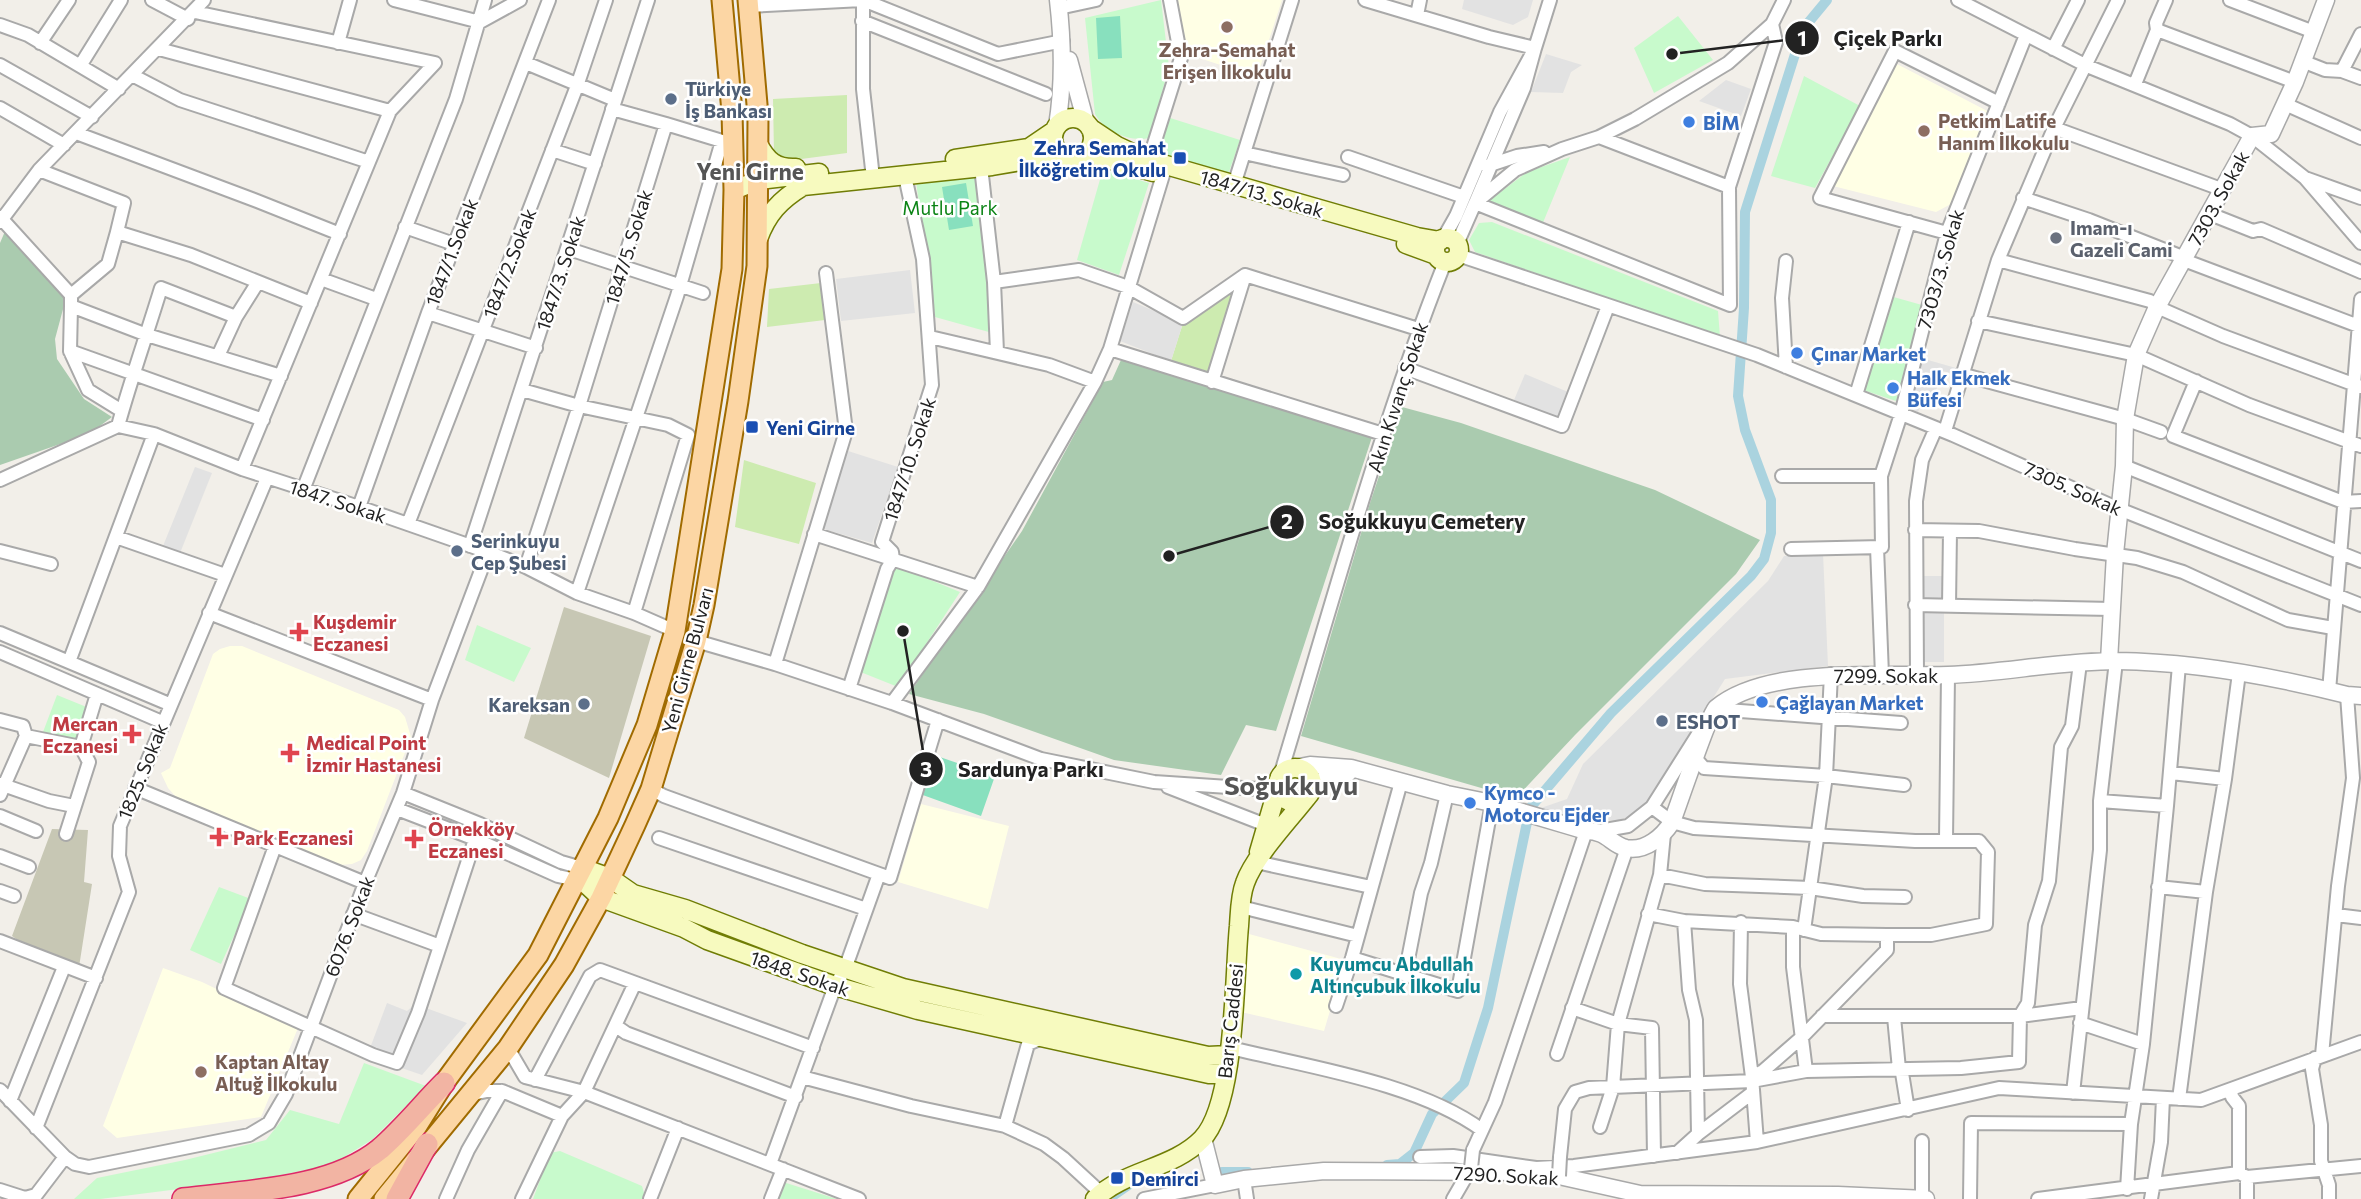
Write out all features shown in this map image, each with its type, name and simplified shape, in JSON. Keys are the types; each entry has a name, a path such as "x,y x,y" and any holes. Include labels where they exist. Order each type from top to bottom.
{"highway":[{"path":"183,1199 301,1184 350,1167 379,1149 444,1083"},
{"path":"397,1199 427,1144"}],"main road":[{"name":"Yeni Girne Bulvarı","path":"358,1199 417,1126 444,1083 538,955 608,818 647,725 675,631 732,269 732,112 722,0"},
{"name":"Yeni Girne Bulvarı","path":"384,1199 508,1048 564,965 601,898 651,789 696,641 704,605 757,266 758,144 749,3"},
{"path":"734,190 834,172 1029,148 1067,119 1073,118 1088,125 1093,141 1086,153 1074,158 1061,154 981,167 803,187 759,186"},
{"name":"1847/13. Sokak","path":"1088,125 1117,146 1145,159 1417,237 1447,249"},
{"path":"1056,129 1054,144 1061,154"},
{"path":"758,144 775,166 822,167 834,172"},
{"name":"1847/13. Sokak","path":"1086,153 1417,247 1447,249"},
{"path":"757,242 768,216 778,203 803,187"},
{"path":"1304,771 1311,780 1309,792 1303,800 1291,802 1282,796 1283,778 1304,771"},
{"name":"Barış Caddesi","path":"1203,1138 1220,1103 1230,1052 1245,883 1274,827 1283,778"},
{"path":"1274,827 1309,792"},
{"name":"1848. Sokak","path":"579,874 610,878 633,894 684,909 845,969 930,996 1208,1056 1230,1052"},
{"name":"1848. Sokak","path":"579,874 601,898 835,986 918,1010 1043,1038 1209,1074 1226,1073"},
{"path":"1098,1196 1136,1173 1166,1161 1203,1138"}],"street":[{"path":"40,43 69,0"},
{"path":"80,66 121,0"},
{"path":"152,0 191,15 435,63 390,111 242,469"},
{"path":"204,0 39,170 1,219 71,300 147,335 281,376"},
{"path":"338,43 350,0"},
{"path":"394,0 480,22 520,0"},
{"path":"303,489 456,99 485,0"},
{"name":"1847/1.Sokak","path":"359,507 428,313 549,0"},
{"name":"1847/2.Sokak","path":"408,524 577,86 606,0"},
{"name":"1847/3. Sokak","path":"470,546 648,0"},
{"path":"749,3 863,0 999,54 1063,41"},
{"path":"863,0 863,89 872,169"},
{"path":"1056,129 1063,92 1063,41 1059,4 1096,0"},
{"path":"1154,144 1181,58 1170,0"},
{"path":"1234,185 1292,0"},
{"path":"1365,0 1535,48"},
{"path":"1417,15 1420,0"},
{"path":"1470,200 1492,164 1524,88 1550,0"},
{"name":"Akın Kıvanç Sokak","path":"1283,778 1383,434 1447,249 1470,200 1515,170 1562,149 1599,137 1635,119 1728,63 1772,24 1784,0"},
{"path":"1958,0 2087,66 2230,124 2252,136 2305,178 2361,243"},
{"path":"1980,0 1986,13"},
{"path":"2053,49 2078,0"},
{"path":"1917,674 1915,530 1922,460 1940,430 1998,260 2023,198 2054,128 2118,0"},
{"path":"2135,84 2157,30 2156,23 2165,0"},
{"path":"2230,0 2314,32"},
{"name":"7303. Sokak","path":"2113,661 2112,609 2124,466 2124,419 2136,355 2157,307 2252,136 2271,134 2295,82 2326,0"},
{"path":"862,21 1046,94"},
{"path":"0,24 40,43 119,89"},
{"path":"1348,157 1470,200 1730,304 1729,187 1776,41 1772,24"},
{"path":"2157,30 2295,82"},
{"path":"2342,71 2361,34"},
{"name":"7303/3. Sokak","path":"1882,675 1877,547 1882,547 1881,476 1901,414 1947,233 2026,35"},
{"path":"1063,41 1088,125"},
{"path":"1470,200 1477,169 1500,112 1535,48"},
{"path":"159,49 390,111"},
{"path":"1947,233 1820,198 1895,51 2000,103"},
{"path":"2302,61 2325,70 2342,71 2361,78"},
{"path":"526,63 614,104 722,141 681,284 577,593"},
{"path":"0,65 92,117"},
{"path":"132,75 180,100 369,162"},
{"path":"2285,104 2361,138"},
{"path":"0,108 64,145"},
{"name":"1847/5. Sokak","path":"526,567 666,124"},
{"path":"2054,128 2221,189"},
{"path":"76,133 340,234"},
{"path":"1599,137 1729,187"},
{"path":"1477,169 1517,156 1562,149"},
{"path":"552,150 595,164"},
{"path":"1244,153 1343,175"},
{"path":"981,167 994,282 997,352"},
{"path":"39,170 124,203 108,264 71,300 70,351 88,390 122,411"},
{"path":"892,703 978,587 1095,382 1110,349 1163,175"},
{"name":"1847/10. Sokak","path":"893,559 892,552 882,542 932,385 923,259 905,176"},
{"path":"2305,178 2361,198"},
{"path":"2023,198 2089,220 2185,258 2189,262 2360,327"},
{"path":"2210,214 2253,231 2261,229 2361,272"},
{"path":"1856,396 1909,222"},
{"path":"405,227 454,244"},
{"path":"117,232 191,255 311,303"},
{"path":"569,248 702,293"},
{"name":"7305. Sokak","path":"1447,249 1757,355 1940,430 2119,509 2361,605"},
{"path":"1998,260 2150,301 2157,307 2223,336 2357,385"},
{"path":"1786,261 1782,298 1786,367"},
{"path":"994,282 1079,270 1128,287 1184,318 1245,275"},
{"path":"775,664 846,431 826,273"},
{"path":"1245,275 1418,329"},
{"path":"1212,382 1245,275"},
{"path":"321,279 376,299"},
{"path":"218,356 236,317 258,282"},
{"path":"0,480 118,426 132,373 161,288 236,317"},
{"path":"2329,691 2343,502 2355,444 2361,299"},
{"path":"1405,368 1562,426 1608,306"},
{"path":"428,313 536,348"},
{"path":"1978,321 2136,355 2249,405 2355,444"},
{"path":"930,337 1049,366 1095,382"},
{"path":"1110,349 1383,434"},
{"path":"70,351 263,420"},
{"path":"1961,374 2124,419 2161,432"},
{"path":"2196,381 2173,436 2343,502 2361,501"},
{"path":"522,390 579,406 668,425 688,435 634,613"},
{"name":"1847. Sokak","path":"118,426 154,434 267,478 488,552 526,567 577,593 675,631"},
{"path":"69,662 154,434"},
{"path":"2124,466 2361,561"},
{"path":"1782,476 1881,476"},
{"name":"1825. Sokak","path":"36,1128 129,892 120,856 120,826 169,704 267,478"},
{"path":"1915,530 1979,531 2137,558 2183,572 2288,620 2333,628"},
{"path":"1949,606 1950,531"},
{"path":"814,534 978,587"},
{"path":"116,537 225,575"},
{"path":"1791,549 1877,547"},
{"path":"0,551 51,564"},
{"name":"6076. Sokak","path":"65,1157 75,1164 89,1167 249,1135 269,1123 286,1094 365,883 403,793 432,700 488,552"},
{"path":"849,689 887,569 893,559"},
{"path":"1915,606 2112,609"},
{"path":"209,613 432,700"},
{"path":"0,633 169,704"},
{"path":"696,641 892,703 1041,758 1154,782 1258,789 1268,788 1310,765 1330,766 1499,805 1540,819 1593,831 1626,848 1645,846 1668,828 1694,828 1818,836 1979,841 1988,852 1986,924 1930,935 1821,934 1741,922 1684,921 1648,914"},
{"path":"0,652 162,722"},
{"path":"2073,1093 2100,850 2100,801 2113,661"},
{"name":"7299. Sokak","path":"1713,710 1735,696 1762,686 1831,674 1948,675 2113,661 2179,665 2239,673 2354,695"},
{"path":"1559,1176 1565,1109 1569,1098 1575,1092 1589,1088 1697,1082 1752,1084 1806,1071 1961,1068 2019,1062 2020,1016 2028,1003 2035,925 2049,881 2061,747 2072,726 2080,663"},
{"path":"2127,1189 2171,774 2179,665"},
{"path":"2179,1099 2206,891 2239,673"},
{"path":"1806,1071 1793,967 1799,929 1810,888 1826,776 1831,674"},
{"path":"1946,840 1948,675"},
{"path":"66,834 89,762 81,747 97,694"},
{"path":"2329,1199 2329,1185 2321,1161 2321,1125 2312,1069 2318,1056 2336,915 2355,805 2354,695"},
{"path":"1713,710 1901,723"},
{"path":"1601,1127 1613,1087 1618,1024 1660,875 1668,828 1713,710"},
{"path":"1593,831 1628,826 1652,807 1713,710"},
{"path":"0,720 23,726 26,736 1,788 74,806"},
{"path":"651,789 890,878 937,720"},
{"path":"26,736 81,747"},
{"path":"1696,759 1704,768 1826,776 1904,785"},
{"path":"1309,792 1335,775 1349,773 1377,776"},
{"path":"2171,774 2225,779"},
{"path":"1154,782 1274,827"},
{"path":"1336,1006 1401,782"},
{"path":"135,788 365,883"},
{"name":"1848. Sokak","path":"403,793 480,824 561,862 579,874"},
{"path":"1405,975 1421,893 1447,794"},
{"path":"2100,801 2167,806"},
{"path":"1352,958 1458,990 1477,880 1499,805"},
{"path":"1652,807 1668,828"},
{"name":"1848. Sokak","path":"397,808 558,876 579,874"},
{"path":"0,816 36,831"},
{"path":"275,846 224,988 373,1055 397,1063 418,1013 480,824"},
{"path":"1453,1199 1471,1170 1473,1150 1503,1078 1593,831"},
{"path":"659,838 866,909"},
{"path":"1557,1054 1626,848"},
{"path":"0,856 29,867"},
{"path":"1256,862 1371,887"},
{"path":"770,1164 879,874"},
{"path":"1660,875 1705,884 1810,888 1863,896 1905,897"},
{"path":"2158,887 2206,891"},
{"path":"0,891 14,896"},
{"path":"1241,907 1358,936"},
{"path":"353,914 440,946"},
{"path":"2336,915 2361,918"},
{"path":"1684,921 1689,990 1696,1020 1698,1134"},
{"path":"1741,922 1740,984 1757,1142"},
{"path":"1677,1153 1802,1037 1887,950 1887,935"},
{"path":"0,941 96,978"},
{"path":"10,1101 64,967"},
{"path":"535,1080 590,976 600,970 813,1048"},
{"path":"522,1199 562,1116 584,1092 635,983"},
{"path":"1572,1008 1618,1024 1652,1028 1654,1156"},
{"path":"1822,1016 2020,1016 2082,1008"},
{"path":"1895,1017 1899,1069 1908,1110"},
{"path":"2081,1023 2143,1044"},
{"path":"616,1027 796,1097"},
{"path":"1005,1126 1028,1044 1043,1038"},
{"path":"1420,1157 1453,1157 1536,1168 1574,1166 1757,1142 1999,1088 2201,1100 2361,1042"},
{"path":"508,1048 525,1077 584,1092 859,1199"},
{"path":"1230,1052 1370,1082 1420,1097 1462,1115 1482,1130"},
{"path":"803,1077 911,1106 1005,1126 1044,1144 1063,1158 1098,1196"},
{"path":"0,1090 65,1157 36,1195 25,1198 0,1190"},
{"path":"2231,1090 2232,1097 2239,1106 2247,1199"},
{"path":"468,1095 502,1091 562,1116"},
{"path":"446,1199 468,1150 502,1091"},
{"path":"2151,1199 2161,1142 2163,1098"},
{"path":"1970,1199 1971,1123 2132,1124"},
{"path":"650,1199 678,1128"},
{"path":"1203,1138 1214,1185"},
{"name":"7290. Sokak","path":"1144,1199 1244,1179 1324,1171 1471,1170 1559,1176 1639,1196 1923,1199 1922,1141"},
{"path":"2038,1199 2243,1175 2361,1166"},
{"path":"771,1199 783,1169"},
{"path":"1244,1179 1247,1199"}],"shaded area":[{"name":"Zehra-Semahat Erişen İlkokulu","path":"1175,0 1282,0 1257,77 1187,54"},
{"path":"1464,0 1533,0 1528,17 1513,25 1462,9"},
{"path":"1546,54 1582,65 1571,72 1563,93 1531,92"},
{"name":"Petkim Latife Hanım İlkokulu","path":"1895,63 1995,115 1951,204 1936,212 1833,186"},
{"path":"1726,80 1751,89 1741,116 1699,101"},
{"path":"6,229 66,298 55,339 57,359 84,399 112,417 89,434 0,465 0,243"},
{"path":"910,270 915,313 841,321 836,279"},
{"path":"1133,302 1183,323 1171,361 1120,341"},
{"path":"1921,358 1956,368 1954,374 1943,371 1933,399 1922,403 1918,412 1907,407"},
{"path":"1121,360 1372,437 1276,731 1246,725 1221,775 1114,760 984,714 909,694 1022,531 1103,382 1112,380"},
{"path":"1525,374 1568,392 1558,418 1514,400"},
{"path":"1402,407 1461,423 1655,490 1760,540 1736,574 1516,798 1301,736 1370,503"},
{"path":"845,450 898,467 872,543 820,528"},
{"path":"195,467 212,473 180,553 163,546"},
{"name":"ESHOT","path":"1823,553 1828,666 1725,679 1639,813 1616,821 1561,816 1538,809 1567,799 1583,764 1768,581 1784,556"},
{"path":"1919,576 1943,576 1943,602 1919,602"},
{"path":"564,607 651,636 609,778 524,738"},
{"path":"1919,608 1944,608 1944,662 1919,662"},
{"name":"Medical Point İzmir Hastanesi","path":"230,646 242,646 399,710 405,717 411,737 367,851 361,860 352,864 328,863 177,798 168,788 161,773 170,768 213,654"},
{"path":"921,804 1009,826 988,909 898,882"},
{"path":"52,829 88,830 84,882 92,884 79,967 29,948 12,936"},
{"path":"1249,934 1345,960 1324,1031 1241,1012"},
{"name":"Kaptan Altay Altuğ İlkokulu","path":"163,968 202,982 298,1028 261,1117 117,1138 103,1126"},
{"path":"387,1003 407,1011 415,1004 467,1023 422,1075 367,1056"}],"green space":[{"path":"1161,0 1169,67 1149,138 1126,137 1111,131 1095,114 1085,18"},
{"path":"1120,16 1122,58 1098,59 1096,18"},
{"path":"1678,16 1713,60 1654,93 1634,48"},
{"path":"1804,76 1860,106 1815,188 1771,176"},
{"path":"847,95 847,153 786,161 774,154 773,99"},
{"path":"1167,117 1240,140 1228,175 1157,153"},
{"path":"1570,157 1542,225 1486,203 1527,172"},
{"path":"1103,169 1149,183 1119,275 1077,260"},
{"name":"Mutlu Park","path":"975,173 996,334 935,317 916,182"},
{"path":"966,183 973,226 949,230 942,187"},
{"path":"1492,222 1718,311 1720,337 1475,252 1469,240 1479,223"},
{"path":"821,283 825,320 767,327 769,289"},
{"path":"1235,287 1210,372 1171,361 1183,323"},
{"path":"1890,296 1922,305 1896,401 1863,390"},
{"path":"744,460 816,483 799,544 735,527"},
{"path":"896,566 960,592 898,687 858,671"},
{"path":"477,625 531,648 514,682 465,660"},
{"path":"57,695 89,708 81,738 76,742 43,732"},
{"path":"934,755 995,776 981,816 920,794"},
{"path":"219,887 251,899 221,964 190,950"},
{"path":"364,1063 426,1086 373,1139 331,1165 266,1178 100,1199 74,1199 97,1178 266,1140 290,1110 339,1124"},
{"path":"560,1151 642,1186 642,1199 533,1199 550,1153"},
{"path":"783,1182 837,1199 777,1199"}],"waterway":[{"path":"1387,1165 1400,1164 1414,1153 1432,1114 1464,1083 1488,1008 1530,808 1611,713 1751,576 1764,559 1771,533 1771,500 1745,430 1738,396 1744,308 1745,212 1803,29 1827,0"},
{"path":"1222,1172 1248,1172"},
{"path":"1114,1199 1134,1185 1198,1174"}],"place":[{"name":"Zehra-Semahat Erişen İlkokulu","path":"1227,27"},
{"name":"Çiçek Parkı","path":"1672,54"},
{"name":"Türkiye İş Bankası","path":"671,99"},
{"name":"BİM","path":"1689,122"},
{"name":"Petkim Latife Hanım İlkokulu","path":"1924,131"},
{"name":"Zehra Semahat İlköğretim Okulu","path":"1180,158"},
{"name":"Imam-ı Gazeli Cami","path":"2056,238"},
{"name":"Çınar Market","path":"1797,353"},
{"name":"Halk Ekmek Büfesi","path":"1893,388"},
{"name":"Yeni Girne","path":"752,427"},
{"name":"Serinkuyu Cep Şubesi","path":"457,551"},
{"name":"Soğukkuyu Cemetery","path":"1169,556"},
{"name":"Sardunya Parkı","path":"903,631"},
{"name":"Kuşdemir Eczanesi","path":"299,632"},
{"name":"Çağlayan Market","path":"1762,702"},
{"name":"Kareksan","path":"584,704"},
{"name":"ESHOT","path":"1662,721"},
{"name":"Mercan Eczanesi","path":"132,734"},
{"name":"Medical Point İzmir Hastanesi","path":"290,753"},
{"name":"Kymco - Motorcu Ejder","path":"1470,803"},
{"name":"Park Eczanesi","path":"219,837"},
{"name":"Örnekköy Eczanesi","path":"414,839"},
{"name":"Kuyumcu Abdullah Altınçubuk İlkokulu","path":"1296,974"},
{"name":"Kaptan Altay Altuğ İlkokulu","path":"201,1072"},
{"name":"Demirci","path":"1117,1178"}],"district":[{"name":"Yeni Girne","path":"750,171"},
{"name":"Soğukkuyu","path":"1291,784"}]}
